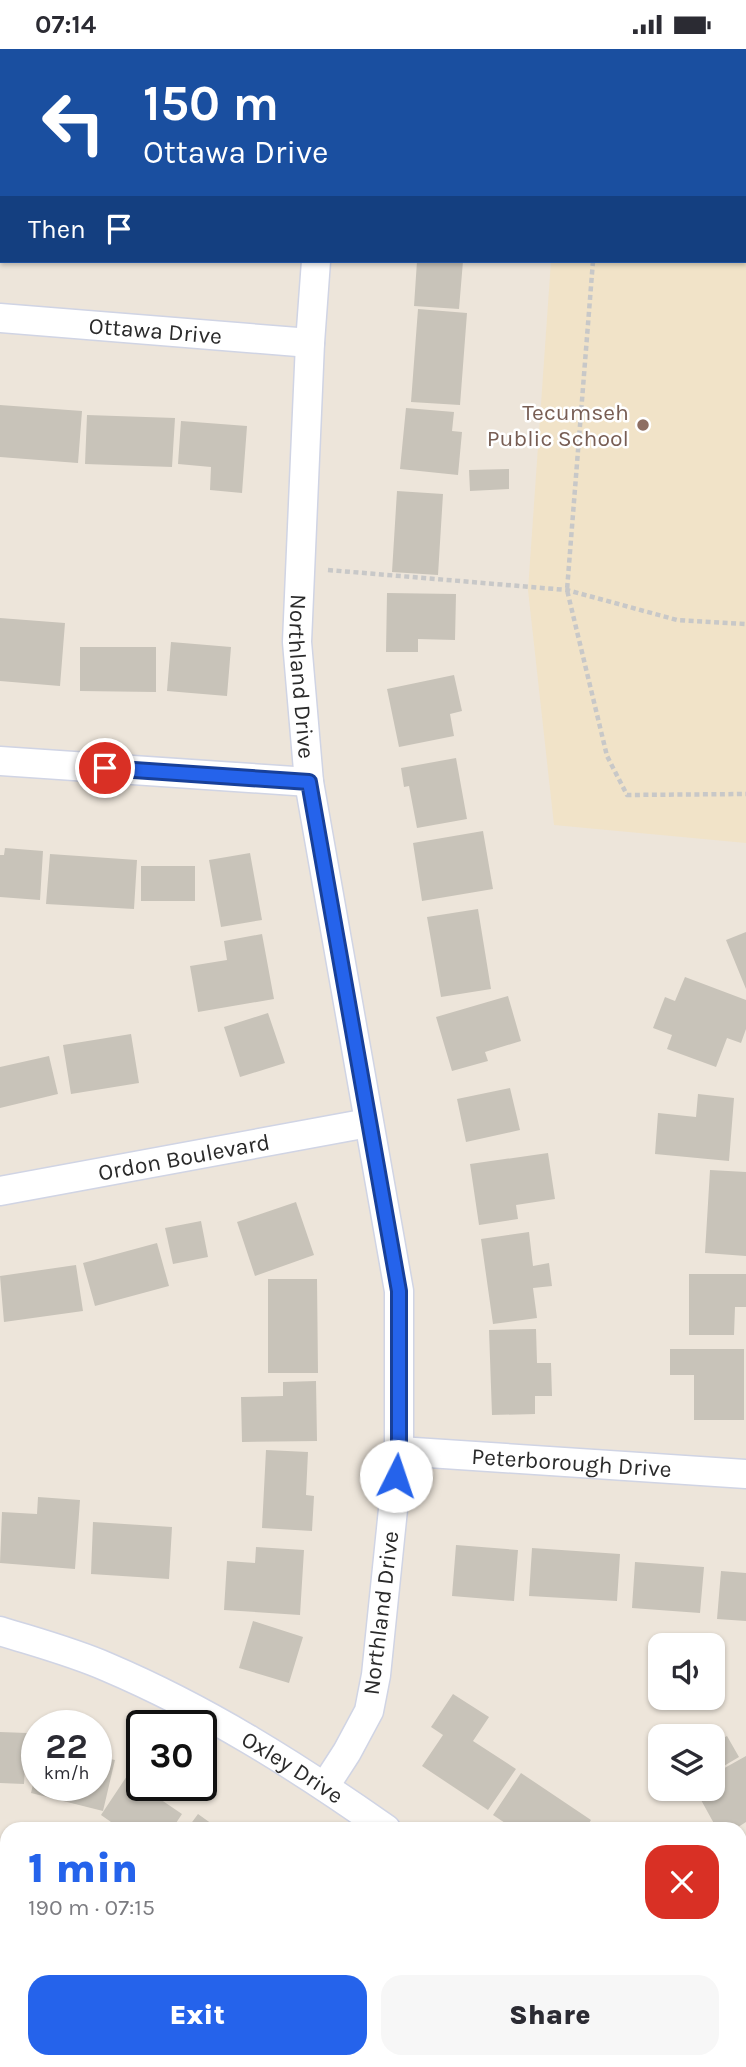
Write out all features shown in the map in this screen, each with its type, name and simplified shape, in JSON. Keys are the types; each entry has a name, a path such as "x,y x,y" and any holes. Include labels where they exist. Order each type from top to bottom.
{"street":[{"name":"Northland Drive","path":"316,263 297,642 309,782 399,1291 399,1451 376,1675 369,1711 325,1786"},
{"name":"Ottawa Drive","path":"0,318 310,343"},
{"path":"0,761 309,782"},
{"name":"Ordon Boulevard","path":"0,1191 368,1123"},
{"name":"Peterborough Drive","path":"399,1451 746,1474"},
{"name":"Oxley Drive","path":"0,1630 106,1667 215,1720 325,1786 376,1822"}],"path":[{"path":"593,263 567,590 607,756 627,795 746,794"},
{"path":"300,568 567,590 677,620 746,624"}],"shaded area":[{"name":"Tecumseh Public School","path":"551,263 746,263 746,843 554,825 528,590"}],"building":[{"path":"417,263 463,263 459,309 414,306"},
{"path":"418,309 467,313 460,405 411,402"},
{"path":"0,405 82,411 78,463 0,457"},
{"path":"406,408 454,412 452,431 462,432 458,475 400,469"},
{"path":"87,415 175,418 172,467 85,464"},
{"path":"181,421 247,426 242,493 210,490 211,467 178,464"},
{"path":"509,469 509,489 470,491 469,470"},
{"path":"397,491 443,494 438,575 392,572"},
{"path":"387,593 456,594 455,640 418,639 418,652 386,652"},
{"path":"0,618 65,623 60,686 0,681"},
{"path":"171,642 231,647 227,696 167,691"},
{"path":"80,647 156,647 156,692 80,691"},
{"path":"454,675 462,711 450,714 454,736 399,747 387,689"},
{"path":"456,758 467,819 417,828 409,786 404,787 401,768"},
{"path":"483,831 493,889 422,901 413,843"},
{"path":"5,848 43,851 40,900 0,897 0,855 4,855"},
{"path":"250,853 262,920 221,927 209,860"},
{"path":"50,854 137,860 134,909 46,904"},
{"path":"141,866 195,866 195,901 141,901"},
{"path":"478,909 491,989 441,997 427,917"},
{"path":"746,932 746,989 726,940"},
{"path":"262,934 274,999 198,1012 190,966 227,960 224,941"},
{"path":"685,977 746,1000 746,1029 741,1043 727,1038 716,1067 667,1049 672,1035 653,1028 665,997 675,1001"},
{"path":"508,996 521,1041 485,1052 488,1061 452,1071 436,1017"},
{"path":"268,1013 285,1063 240,1077 224,1027"},
{"path":"131,1034 139,1083 71,1094 63,1045"},
{"path":"49,1056 58,1094 0,1108 0,1067"},
{"path":"510,1088 520,1130 466,1142 457,1099"},
{"path":"698,1094 734,1098 729,1161 655,1154 658,1113 696,1117"},
{"path":"548,1153 555,1199 516,1205 518,1219 479,1225 470,1164"},
{"path":"710,1170 746,1172 746,1256 705,1253"},
{"path":"296,1202 314,1255 255,1276 237,1222"},
{"path":"201,1221 208,1257 173,1264 165,1228"},
{"path":"529,1232 533,1266 549,1263 552,1286 533,1288 537,1318 493,1324 481,1239"},
{"path":"157,1243 169,1286 95,1306 83,1263"},
{"path":"76,1265 83,1311 4,1322 0,1276"},
{"path":"689,1274 746,1274 746,1307 735,1307 734,1335 689,1335"},
{"path":"268,1279 317,1279 318,1373 268,1373"},
{"path":"536,1329 537,1363 551,1363 552,1396 535,1396 535,1414 492,1415 489,1330"},
{"path":"670,1349 744,1349 744,1420 694,1420 694,1375 670,1375"},
{"path":"316,1381 317,1441 242,1442 241,1397 283,1396 283,1382"},
{"path":"266,1450 308,1452 306,1495 314,1496 312,1531 262,1528"},
{"path":"38,1497 80,1500 75,1569 0,1563 2,1512 37,1514"},
{"path":"93,1522 172,1527 169,1579 91,1574"},
{"path":"456,1545 518,1550 514,1601 452,1596"},
{"path":"256,1547 304,1550 300,1615 224,1610 227,1561 255,1563"},
{"path":"532,1548 620,1554 617,1601 529,1596"},
{"path":"635,1562 704,1567 700,1613 632,1608"},
{"path":"721,1571 746,1573 746,1621 717,1619"},
{"path":"253,1621 303,1637 289,1683 239,1668"},
{"path":"453,1694 489,1717 473,1741 516,1769 488,1810 422,1766 443,1735 431,1727"},
{"path":"0,1732 21,1733 21,1784 0,1783"},
{"path":"727,1736 739,1757 725,1765"},
{"path":"746,1756 746,1822 713,1822 702,1801 725,1801 725,1768"},
{"path":"521,1773 591,1820 504,1822 493,1815"},
{"path":"126,1778 126,1801 163,1801 182,1814 177,1822 111,1822 101,1815"},
{"path":"63,1801 105,1801 103,1811"},
{"path":"198,1814 209,1822 192,1822"}],"place":[{"name":"Tecumseh Public School","path":"643,425"}],"route":[{"path":"105,768 309,782 399,1291 399,1451 396,1476"}]}
